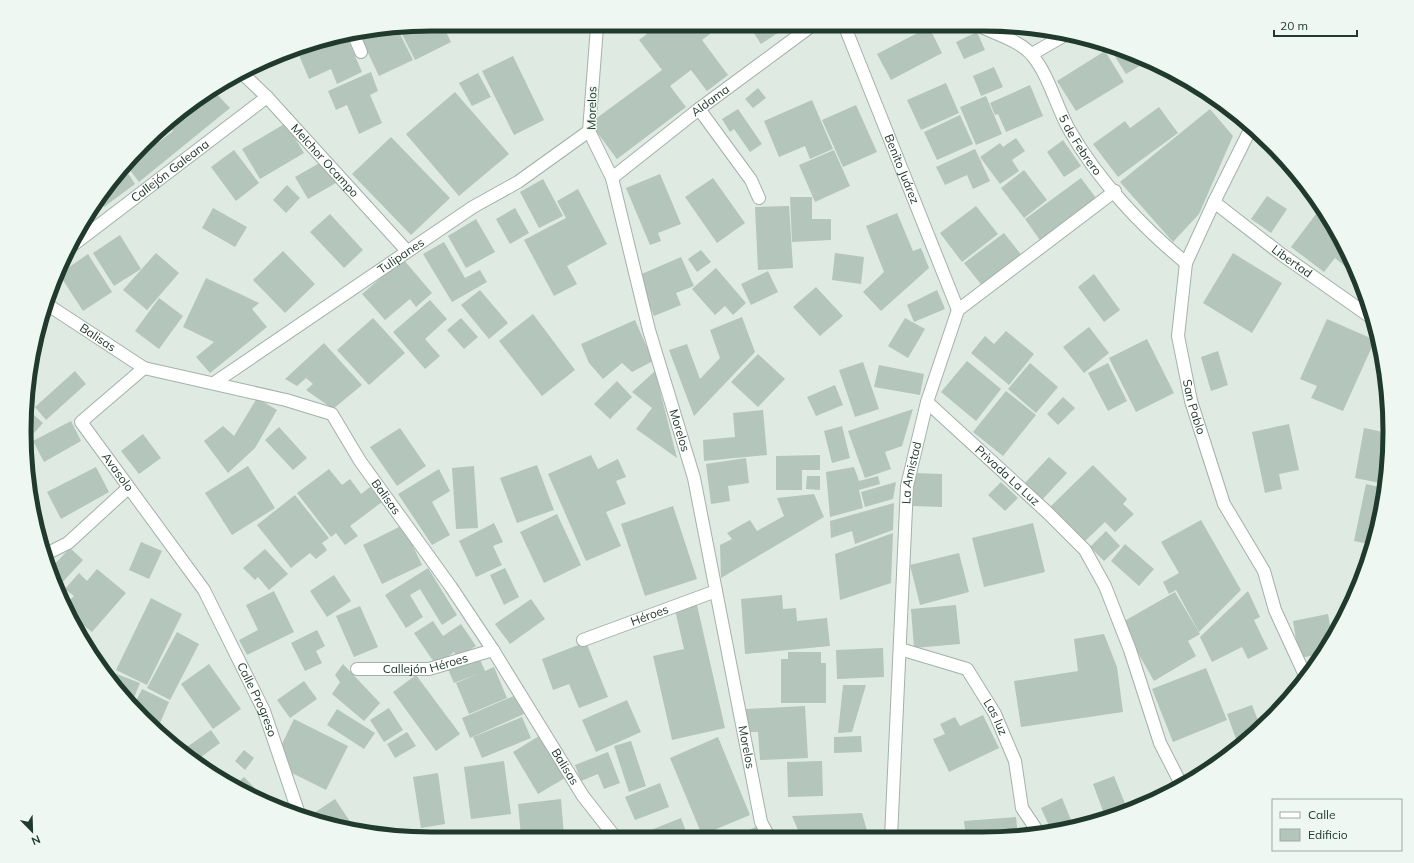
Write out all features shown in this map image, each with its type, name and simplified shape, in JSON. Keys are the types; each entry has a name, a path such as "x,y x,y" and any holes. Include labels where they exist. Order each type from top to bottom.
{"street":[{"name":"Morelos","path":"597,31 589,131 612,178 649,330 694,478 761,822 766,832"},
{"name":"Aldama","path":"612,178 699,110 806,31"},
{"name":"Benito Juárez","path":"847,31 958,310"},
{"name":"5 de Febrero","path":"990,31 1016,42 1032,54 1042,71 1070,131 1106,182 1160,242 1186,264"},
{"path":"355,39 362,52"},
{"path":"1032,54 1059,39"},
{"name":"Melchor Ocampo","path":"246,77 267,97 407,251"},
{"name":"Callejón Galeana","path":"80,240 267,97"},
{"path":"699,110 751,180 760,198"},
{"name":"Tulipanes","path":"214,383 473,207 518,182 589,131"},
{"name":"San Pablo","path":"1249,132 1214,202 1186,264 1178,336 1191,401 1224,504 1264,571 1275,610 1303,671"},
{"path":"958,310 1115,191"},
{"name":"Libertad","path":"1214,202 1281,254 1365,313"},
{"name":"Balisas","path":"51,307 144,368 286,400 332,414 360,461 451,587 493,650 583,796 612,832"},
{"name":"La Amistad","path":"892,832 907,486 928,402 958,310"},
{"name":"Avasolo","path":"144,368 81,422 204,590"},
{"name":"Privada La Luz","path":"928,402 1048,513 1085,550 1105,586 1130,650 1160,743 1179,780"},
{"path":"50,552 68,543 128,488"},
{"name":"Calle Progreso","path":"204,590 264,711 297,809"},
{"name":"Héroes","path":"583,640 716,591"},
{"name":"Las luz","path":"900,649 967,669 995,714 1015,761 1022,808 1036,829"},
{"name":"Callejón Héroes","path":"357,669 429,669 493,650"}],"building":[{"path":"446,31 451,42 415,60 401,32"},
{"path":"651,31 714,31 702,40 728,75 707,91 691,70 670,86 686,107 617,159 590,123 662,70 639,40"},
{"path":"753,31 781,31 761,44"},
{"path":"921,31 931,31 942,53 891,80 877,54"},
{"path":"399,32 413,60 379,76 361,38"},
{"path":"977,32 985,50 964,59 956,42"},
{"path":"1029,34 1037,34 1036,37"},
{"path":"348,40 362,72 337,84 331,69 309,79 298,54"},
{"path":"1105,51 1124,82 1076,111 1057,81"},
{"path":"1112,53 1143,64 1126,74"},
{"path":"513,56 544,120 514,135 482,71"},
{"path":"994,67 1003,87 981,96 973,76"},
{"path":"371,72 378,91 370,95 382,123 359,134 347,105 336,110 328,91"},
{"path":"478,73 491,97 472,106 459,83"},
{"path":"946,83 959,113 921,130 907,100"},
{"path":"1030,85 1043,116 1006,132 998,114 995,115 990,103"},
{"path":"758,88 766,98 753,108 745,99"},
{"path":"455,92 509,154 459,196 406,134"},
{"path":"216,94 230,108 139,182 129,169 150,146 151,148 173,131 170,128"},
{"path":"986,96 1002,134 976,145 960,107"},
{"path":"812,100 833,149 810,159 805,146 779,157 764,121"},
{"path":"856,105 877,152 843,167 822,120"},
{"path":"1159,107 1178,133 1118,177 1093,144 1125,121 1130,128"},
{"path":"738,109 762,144 750,152 734,129 730,132 722,119"},
{"path":"1210,109 1233,136 1199,214 1173,242 1120,182"},
{"path":"960,115 973,144 937,160 924,132"},
{"path":"286,123 304,153 260,179 242,149"},
{"path":"391,137 450,198 411,235 352,174"},
{"path":"1016,138 1025,151 1012,160 1019,171 1000,184 980,157 1000,143 1003,147"},
{"path":"1063,140 1081,166 1064,177 1047,152"},
{"path":"975,149 990,181 973,189 967,175 945,185 936,167"},
{"path":"234,150 259,183 236,201 211,167"},
{"path":"834,150 850,186 815,202 799,165"},
{"path":"323,161 336,183 308,199 295,177"},
{"path":"1024,170 1047,200 1024,218 1001,188"},
{"path":"127,171 135,184 104,207 102,204"},
{"path":"660,174 681,224 658,233 661,241 650,245 626,188"},
{"path":"713,178 745,223 717,243 685,197"},
{"path":"1081,178 1099,202 1042,243 1025,219"},
{"path":"543,179 563,216 539,228 520,192"},
{"path":"287,185 300,198 286,213 273,200"},
{"path":"578,189 607,244 567,266 577,284 554,296 524,240 566,218 557,201"},
{"path":"1267,196 1287,209 1271,233 1251,219"},
{"path":"790,197 812,197 812,219 831,219 831,240 792,242"},
{"path":"789,206 793,268 758,270 755,207"},
{"path":"976,206 998,234 962,262 940,233"},
{"path":"213,208 247,227 235,247 202,228"},
{"path":"515,208 529,233 510,244 496,219"},
{"path":"897,213 913,251 921,248 929,268 881,311 863,292 884,272 866,226"},
{"path":"330,214 363,250 344,268 310,232"},
{"path":"1316,214 1321,218 1349,270 1335,258 1324,272 1291,247"},
{"path":"476,219 495,252 466,268 448,236"},
{"path":"1004,233 1023,257 984,288 964,263"},
{"path":"120,235 141,269 114,286 93,253"},
{"path":"444,242 465,278 480,270 487,282 452,302 423,254"},
{"path":"701,250 711,262 697,272 688,259"},
{"path":"283,251 315,284 285,313 253,280"},
{"path":"156,253 179,273 147,310 123,290"},
{"path":"835,253 864,257 861,284 832,280"},
{"path":"1233,253 1282,283 1252,333 1203,303"},
{"path":"88,254 112,292 83,311 61,277 65,270"},
{"path":"681,257 694,286 676,293 681,305 654,316 637,276"},
{"path":"403,259 432,293 416,307 410,299 385,320 362,294"},
{"path":"716,268 746,303 733,315 725,306 715,315 692,289"},
{"path":"768,271 778,292 751,305 741,284"},
{"path":"1094,274 1120,310 1104,322 1078,287"},
{"path":"206,278 259,303 252,309 267,327 210,373 196,357 214,342 183,327"},
{"path":"816,287 843,316 820,336 793,307"},
{"path":"480,290 508,323 489,339 461,305"},
{"path":"937,290 945,309 914,322 907,305"},
{"path":"159,298 183,316 159,349 135,331"},
{"path":"430,300 447,319 425,339 440,356 425,369 393,332"},
{"path":"533,314 575,370 542,396 499,341"},
{"path":"742,317 755,352 694,416 669,350 687,344 700,379 720,358 710,330"},
{"path":"373,318 405,353 369,385 337,350"},
{"path":"461,318 478,337 464,349 447,330"},
{"path":"905,318 925,329 908,358 888,346"},
{"path":"1327,319 1372,338 1373,345 1343,411 1311,398 1317,386 1300,379"},
{"path":"635,320 653,361 632,372 622,363 603,379 589,363 581,344"},
{"path":"1089,327 1109,353 1084,373 1063,347"},
{"path":"1006,331 1034,354 1009,385 971,353 985,336 994,344"},
{"path":"1147,339 1174,393 1136,412 1109,358"},
{"path":"324,343 362,385 333,409 306,390 313,384 306,378 297,386 285,379"},
{"path":"1218,351 1228,385 1211,391 1201,357"},
{"path":"758,354 785,379 758,407 731,382"},
{"path":"967,361 1001,389 976,421 941,392"},
{"path":"863,362 879,409 855,417 839,370"},
{"path":"1030,363 1058,387 1036,413 1008,389"},
{"path":"1108,363 1127,401 1108,411 1088,373"},
{"path":"879,365 924,374 920,395 874,387"},
{"path":"75,371 86,384 46,420 35,407"},
{"path":"655,371 677,458 636,429 652,408 632,392"},
{"path":"617,381 632,397 610,419 594,404"},
{"path":"835,385 843,405 816,416 807,397"},
{"path":"1006,391 1036,415 1003,456 973,432"},
{"path":"1063,397 1075,408 1058,425 1047,414"},
{"path":"257,398 277,410 255,448 228,473 204,441 223,426 234,436"},
{"path":"913,409 902,446 885,452 891,469 865,478 848,431"},
{"path":"763,410 767,455 704,461 703,440 735,437 733,413"},
{"path":"32,413 43,423 31,436"},
{"path":"71,421 81,441 44,462 33,441"},
{"path":"1289,424 1299,470 1279,474 1282,489 1265,493 1252,432"},
{"path":"842,426 850,458 832,463 824,431"},
{"path":"279,427 307,458 293,470 265,440"},
{"path":"400,428 426,466 397,486 370,447"},
{"path":"1364,428 1383,432 1380,483 1355,478"},
{"path":"143,434 161,458 139,474 121,451"},
{"path":"591,455 598,469 618,459 626,477 616,481 626,504 606,512 621,546 586,561 548,474"},
{"path":"820,455 820,470 802,470 802,490 776,490 776,456"},
{"path":"1049,457 1067,473 1041,501 1023,485"},
{"path":"746,458 749,483 728,486 730,501 711,504 706,464"},
{"path":"537,465 554,510 517,523 500,478"},
{"path":"1093,465 1127,499 1123,504 1134,514 1115,532 1105,522 1083,543 1049,508"},
{"path":"248,466 275,508 232,535 205,493"},
{"path":"474,466 478,528 456,529 452,468"},
{"path":"96,467 109,492 61,519 47,492"},
{"path":"854,467 859,481 878,476 880,484 859,490 863,508 830,517 826,472"},
{"path":"329,469 342,485 350,479 361,494 370,487 382,502 350,526 358,536 345,545 336,533 331,537 297,493"},
{"path":"439,469 450,491 432,502 450,535 432,545 398,494"},
{"path":"914,473 942,474 942,507 913,506"},
{"path":"807,476 820,476 820,490 806,489"},
{"path":"896,482 893,499 865,507 861,492"},
{"path":"1001,482 1018,498 1005,511 988,495"},
{"path":"1366,484 1379,487 1367,544 1354,541"},
{"path":"814,494 824,517 721,578 720,545 732,539 727,533 750,520 757,531 784,516 777,498"},
{"path":"295,495 329,538 322,543 327,550 316,559 310,553 291,568 257,525"},
{"path":"894,503 893,530 855,544 852,531 831,538 830,521"},
{"path":"673,506 697,579 645,596 621,524"},
{"path":"557,514 581,565 544,583 520,532"},
{"path":"1201,520 1241,590 1199,632 1176,590 1169,594 1163,582 1179,573 1161,542"},
{"path":"494,523 503,542 493,546 502,565 476,577 459,541"},
{"path":"1033,523 1045,572 984,587 972,538"},
{"path":"403,525 422,565 382,584 363,545"},
{"path":"1106,531 1120,546 1104,561 1090,547"},
{"path":"893,533 891,583 840,600 835,554"},
{"path":"141,542 162,551 149,579 129,570"},
{"path":"1125,544 1154,569 1139,586 1111,561"},
{"path":"70,548 83,560 61,584 54,565"},
{"path":"265,549 288,574 269,590 258,577 255,580 243,568"},
{"path":"959,553 969,592 920,605 910,565"},
{"path":"428,568 457,615 442,625 420,589 410,595 423,617 406,628 385,595"},
{"path":"505,568 519,597 504,605 490,575"},
{"path":"97,569 126,593 92,632 79,622 69,601 74,596 65,589 79,573 87,581"},
{"path":"334,575 351,601 327,617 310,591"},
{"path":"274,591 294,632 247,655 239,640 258,630 246,605"},
{"path":"1248,591 1260,617 1254,620 1268,649 1248,659 1242,647 1212,662 1200,637"},
{"path":"1175,592 1200,634 1188,641 1196,656 1154,681 1121,623"},
{"path":"782,595 783,609 796,608 797,621 827,618 830,646 745,654 741,599"},
{"path":"151,598 182,614 147,685 116,670"},
{"path":"531,599 545,619 510,644 495,624"},
{"path":"697,605 725,728 672,740 653,656 684,649 675,610"},
{"path":"956,605 960,644 914,648 911,609"},
{"path":"360,606 378,647 354,657 336,616"},
{"path":"1328,614 1331,629 1315,655 1299,658 1293,621"},
{"path":"433,621 443,636 461,624 476,646 458,657 454,652 436,665 414,633"},
{"path":"317,630 325,646 316,651 322,663 305,671 291,643"},
{"path":"177,632 199,644 170,700 147,688"},
{"path":"1104,634 1117,667 1123,712 1021,727 1014,681 1078,671 1074,639"},
{"path":"586,642 608,697 579,708 569,684 553,690 542,659"},
{"path":"883,648 884,677 837,679 836,650"},
{"path":"788,652 821,652 821,663 826,663 826,703 781,703 781,659 788,659"},
{"path":"478,655 485,671 494,667 507,698 469,714 456,683 480,673 454,683 447,667"},
{"path":"209,664 241,709 213,729 181,684"},
{"path":"343,664 380,703 364,721 332,694 340,682 335,675"},
{"path":"1206,668 1227,720 1173,742 1152,689"},
{"path":"112,672 140,683 133,699"},
{"path":"416,675 460,734 436,751 393,692"},
{"path":"304,681 317,699 290,718 277,700"},
{"path":"843,685 866,685 852,732 838,733"},
{"path":"142,689 169,702 160,723 153,720 136,702"},
{"path":"516,695 524,714 470,738 462,718"},
{"path":"627,700 641,732 596,752 582,720"},
{"path":"1252,705 1259,722 1237,741 1227,714"},
{"path":"805,706 808,758 760,760 758,732 747,732 746,709"},
{"path":"389,708 403,730 384,742 370,720"},
{"path":"337,709 375,733 364,749 327,725"},
{"path":"983,715 999,748 949,772 933,739 945,734 940,724 955,717 960,726"},
{"path":"522,717 531,738 482,758 473,737"},
{"path":"294,719 348,746 326,790 292,773 282,744"},
{"path":"211,730 220,743 200,758 187,747"},
{"path":"407,732 416,746 395,758 387,744"},
{"path":"539,736 565,778 538,794 513,752"},
{"path":"861,736 862,752 834,753 834,737"},
{"path":"718,737 750,815 709,832 701,832 670,758"},
{"path":"631,741 646,786 629,792 614,746"},
{"path":"244,750 254,758 245,770 235,761"},
{"path":"608,752 620,783 604,789 598,774 581,781 575,765"},
{"path":"504,761 511,814 471,819 464,767"},
{"path":"822,761 823,796 788,797 787,762"},
{"path":"438,773 445,824 421,828 413,777"},
{"path":"1114,776 1126,806 1104,813 1093,784"},
{"path":"244,777 260,794 254,791 238,782"},
{"path":"660,783 669,807 635,820 625,797"},
{"path":"1062,798 1072,821 1049,826 1041,808"},
{"path":"335,799 351,824 315,814 314,813"},
{"path":"561,799 564,832 521,832 518,804"},
{"path":"862,813 867,832 799,832 792,816"},
{"path":"1016,817 1017,830 965,832 964,821"},
{"path":"681,818 686,832 646,832"},
{"path":"756,827 758,832 744,832"}]}
